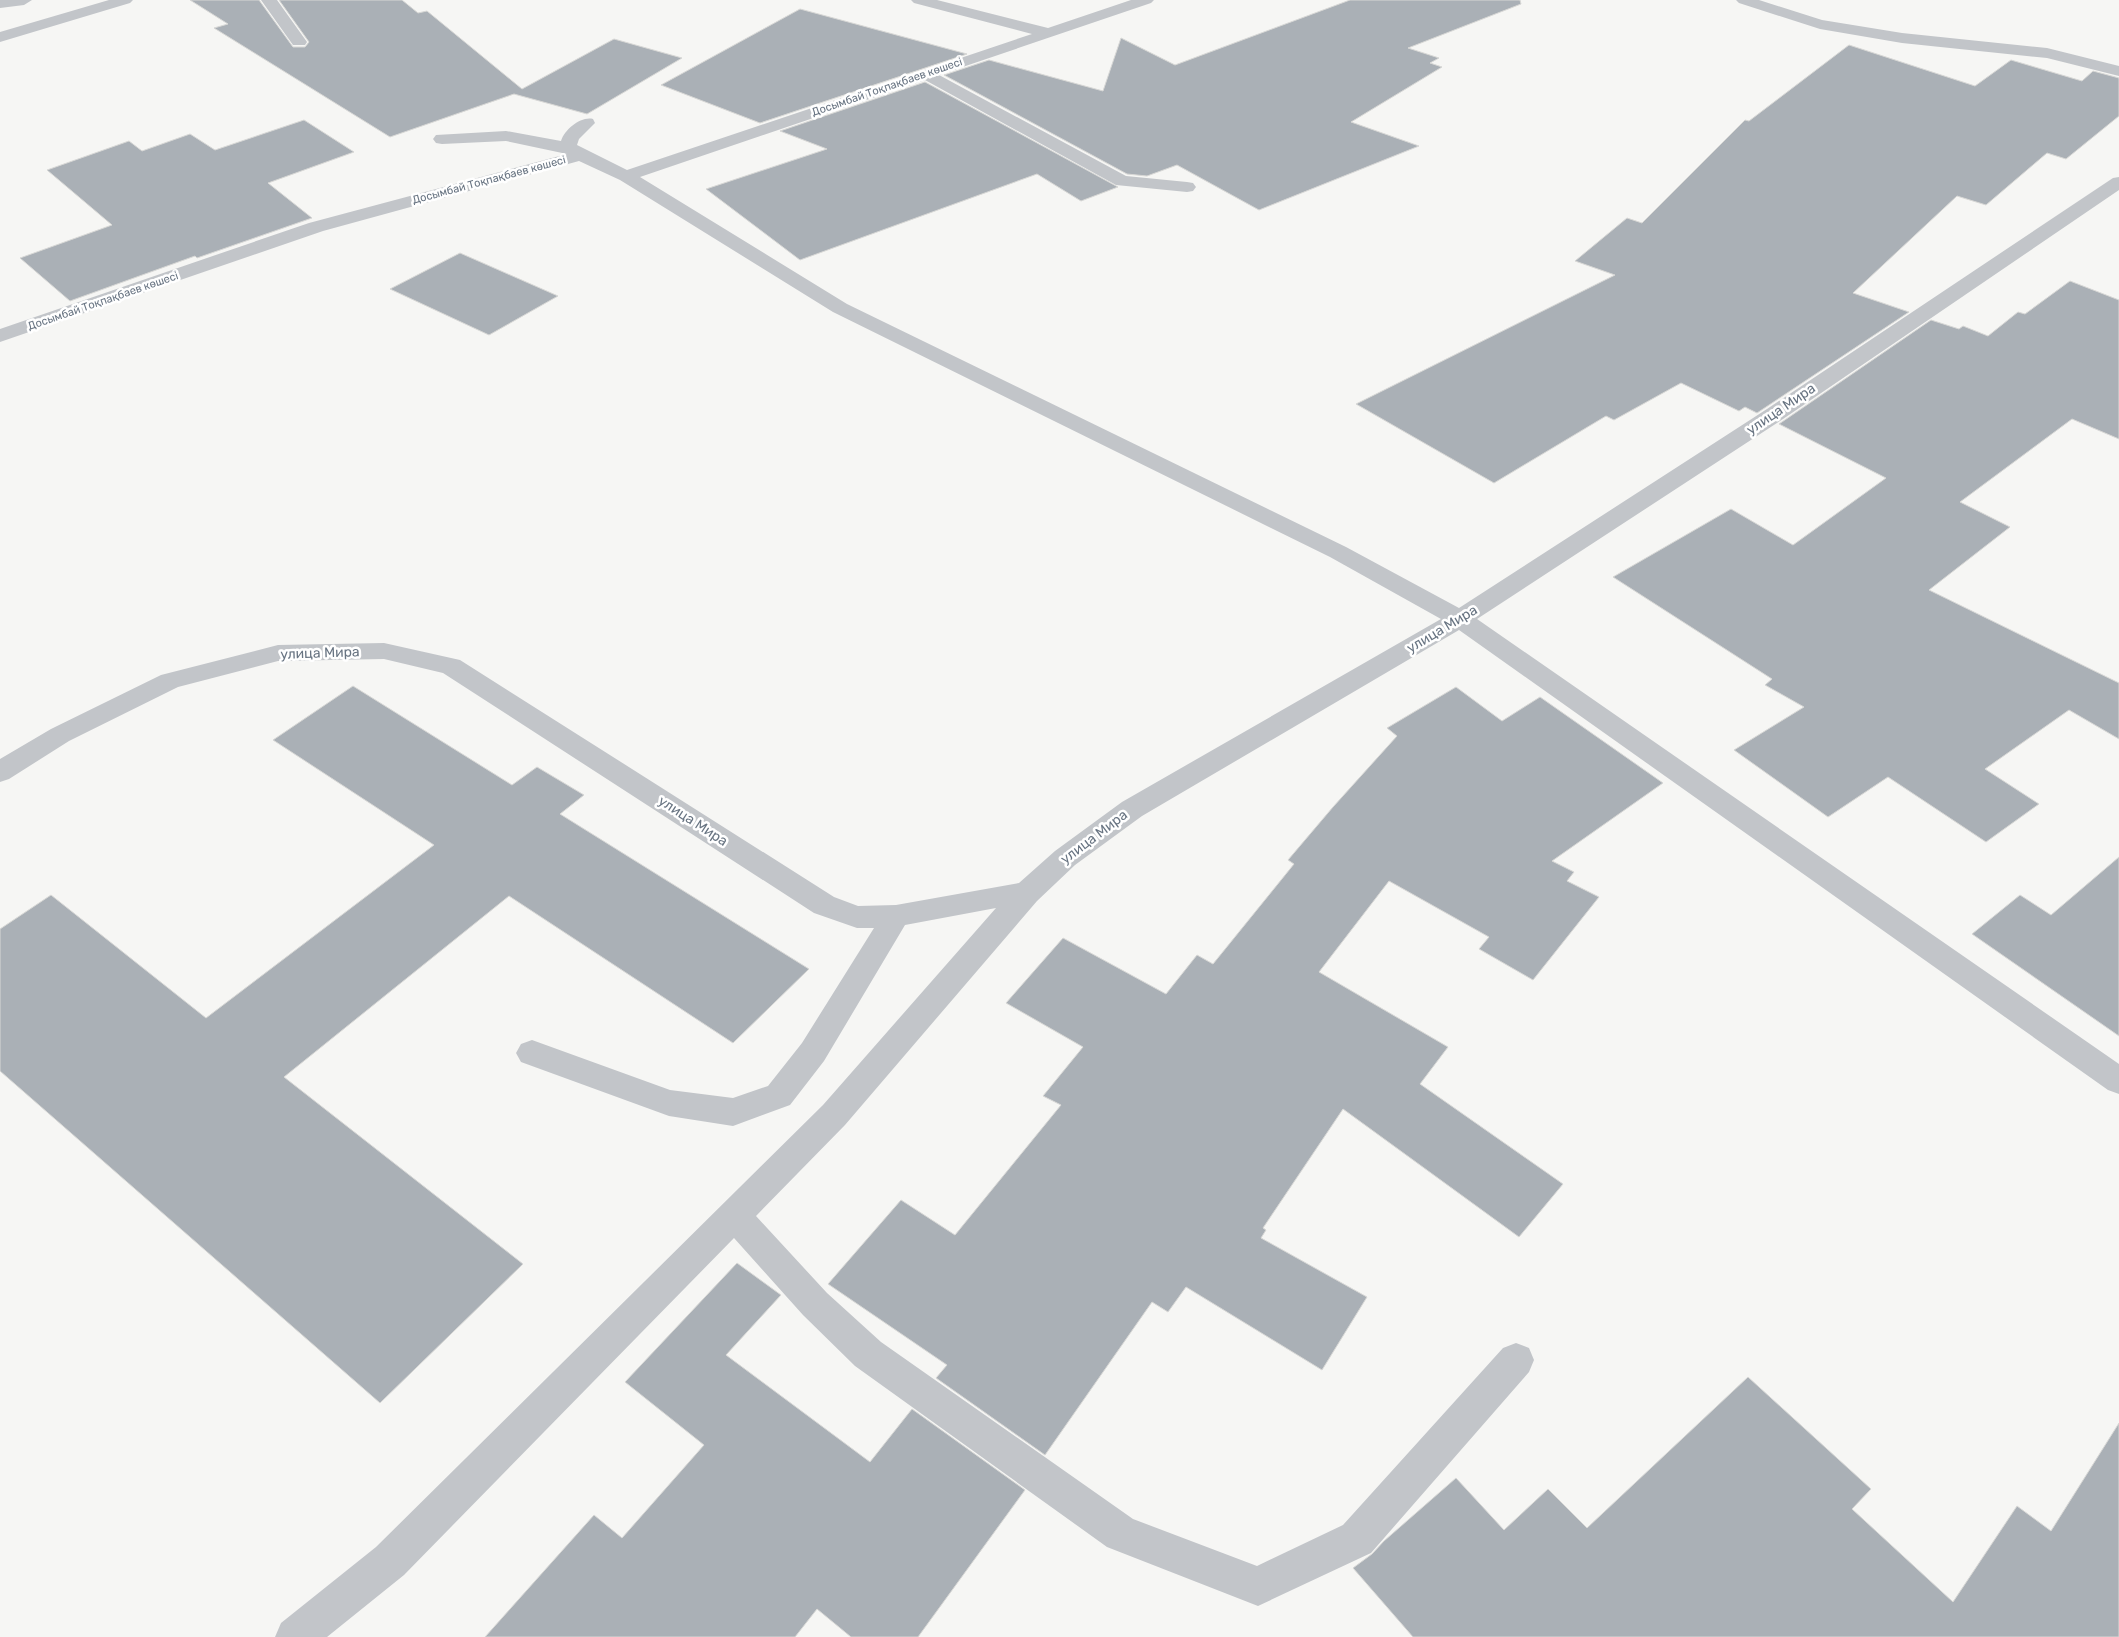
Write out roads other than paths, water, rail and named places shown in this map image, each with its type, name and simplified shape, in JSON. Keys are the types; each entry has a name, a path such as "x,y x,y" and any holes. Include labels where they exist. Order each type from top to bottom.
{"street":[{"path":"0,3 24,0"},
{"path":"0,37 125,0"},
{"path":"268,0 299,42"},
{"path":"919,0 1048,33"},
{"name":"Досымбай Тоқпақбаев көшесі","path":"0,336 316,227 574,151 626,176 1146,0"},
{"path":"1744,0 1820,24 1902,38 2047,54 2119,71"},
{"path":"925,74 1122,181 1187,186"},
{"path":"442,139 506,136 574,151 570,137 587,123"},
{"path":"626,176 840,308 1338,552 1460,620 2119,1081"},
{"name":"улица Мира","path":"0,772 60,735 170,681 278,653 384,652 452,666 824,905 857,917 896,916 972,901 1027,893 1065,858 1132,809 1460,620 1775,414 2119,182"},
{"path":"295,1637 390,1561 834,1115 1027,893"},
{"path":"532,1052 670,1103 733,1112 778,1096 813,1052 896,916"},
{"path":"734,1215 815,1304 868,1354 1121,1533 1258,1586 1356,1539 1516,1360"}]}
